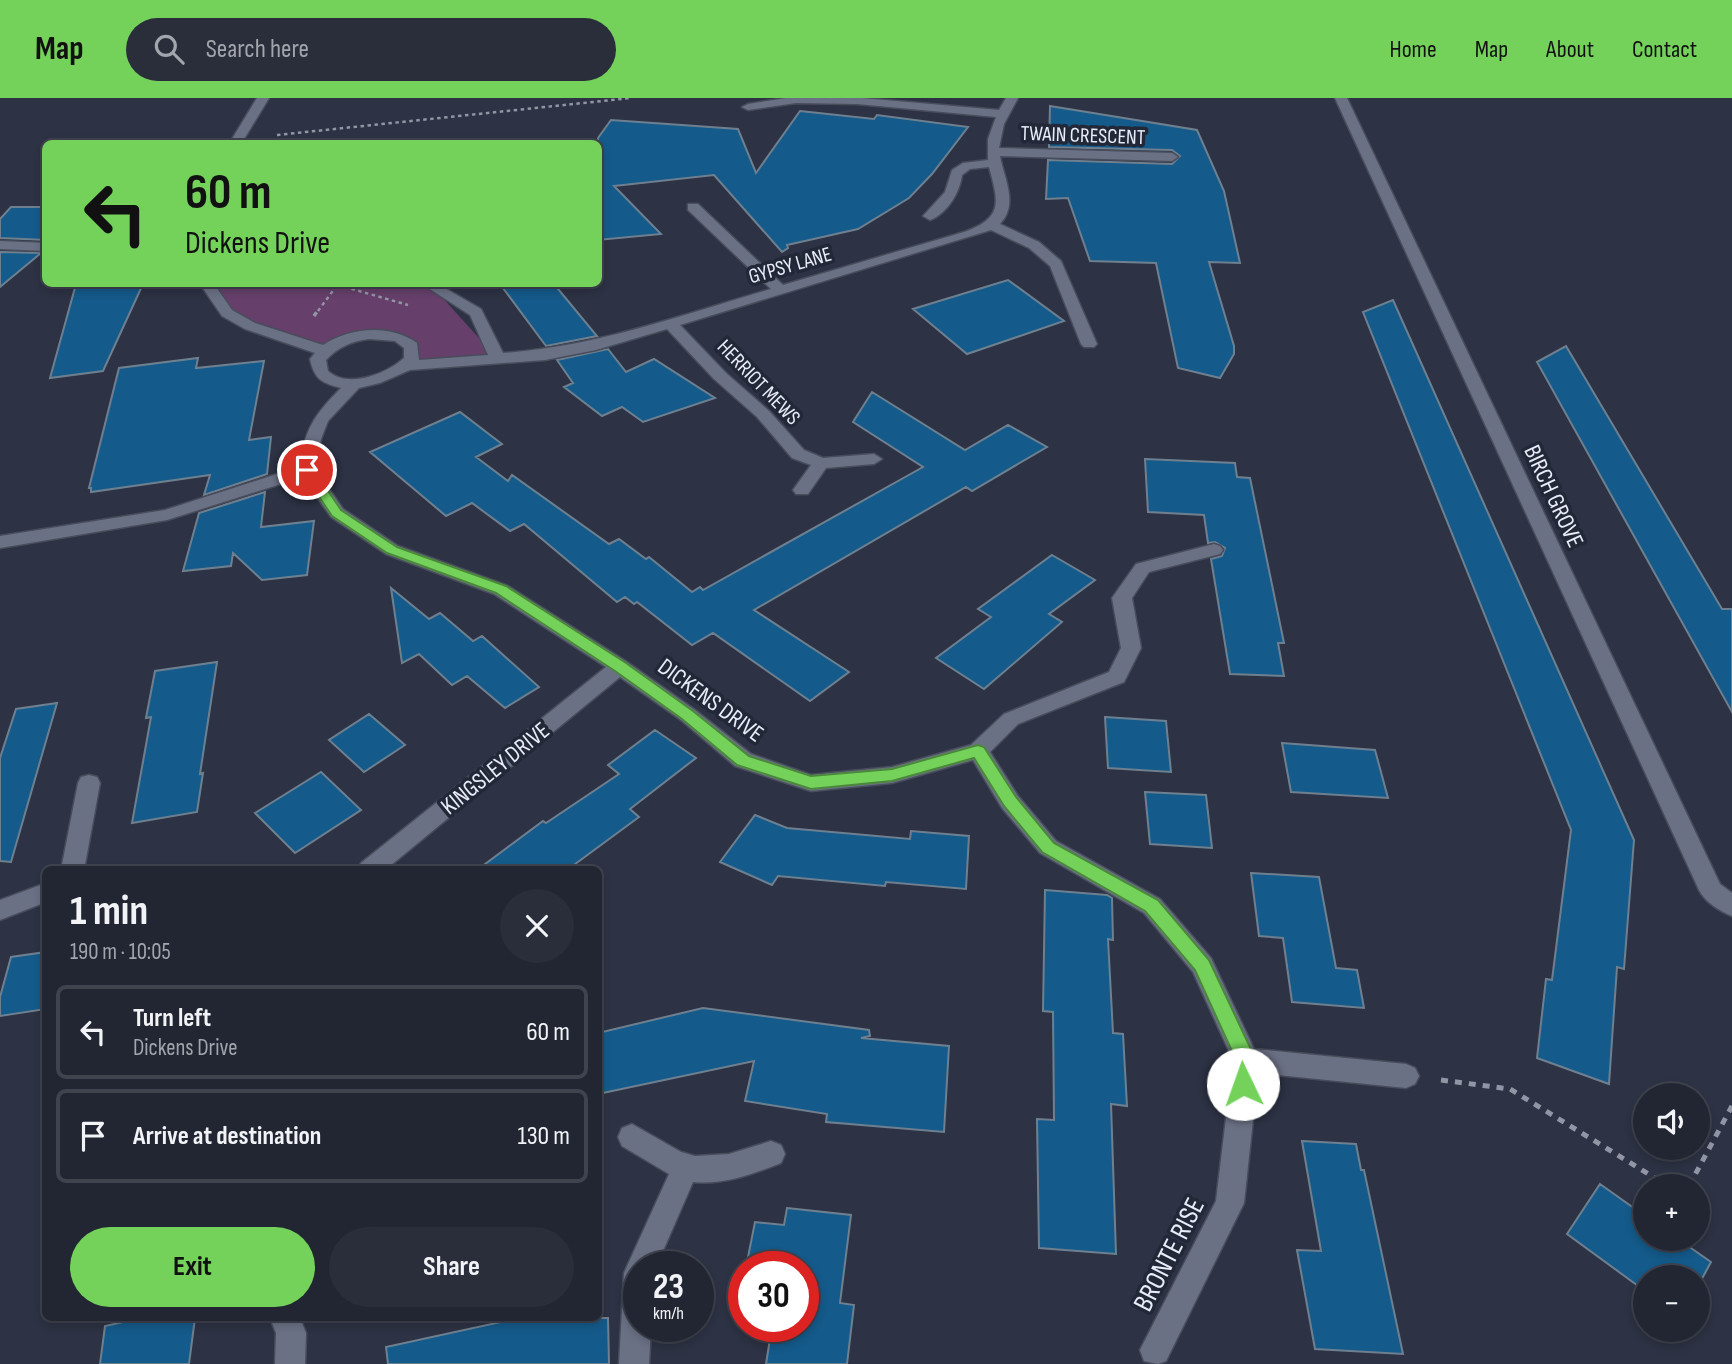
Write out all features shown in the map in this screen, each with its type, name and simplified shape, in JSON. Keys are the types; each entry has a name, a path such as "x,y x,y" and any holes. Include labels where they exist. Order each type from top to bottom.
{"street":[{"path":"237,140 263,98"},
{"path":"1012,98 1002,114 994,158 1004,199 1002,213 991,225 1034,245 1056,264 1089,344"},
{"name":"BIRCH GROVE","path":"1341,98 1711,890 1732,906"},
{"path":"748,107 796,100 857,101 1002,114"},
{"name":"TWAIN CRESCENT","path":"930,216 947,201 955,185 957,173 967,166 994,158 1172,157"},
{"path":"694,207 780,290"},
{"name":"GYPSY LANE","path":"355,383 387,377 408,365 545,355 591,347 945,242 991,225"},
{"path":"0,245 42,247"},
{"path":"209,287 227,313 250,326 324,351 318,359 318,368 324,376 344,383 355,383"},
{"path":"434,287 476,312 498,359"},
{"name":"HERRIOT MEWS","path":"670,324 720,376 763,414 776,432 799,454 821,463"},
{"name":"GYPSY LANE","path":"324,351 340,341 367,334 399,337 412,346 465,359"},
{"path":"408,365 412,359 412,346"},
{"path":"0,542 167,515 307,470 313,433 322,413 324,376"},
{"path":"322,413 355,383"},
{"path":"802,490 821,463 874,459"},
{"name":"DICKENS DRIVE","path":"307,470 337,513 392,550 501,590 620,667 688,715 743,760 811,783 892,775 978,751 1011,719 1117,677 1131,648 1122,598 1143,568 1214,550"},
{"name":"KINGSLEY DRIVE","path":"374,866 620,667"},
{"path":"978,751 1010,802 1048,847 1152,906 1202,965 1246,1060 1406,1076"},
{"path":"73,866 89,783"},
{"path":"0,910 42,894"},
{"name":"BRONTE RISE","path":"1155,1350 1230,1203 1246,1060"},
{"path":"632,1137 686,1167 720,1168 743,1165 771,1154"},
{"path":"648,1251 686,1167"},
{"path":"286,1321 291,1333 290,1364"},
{"path":"634,1364 635,1342"}],"path":[{"path":"245,140 631,98"},
{"path":"1406,1076 1510,1089 1648,1174"},
{"path":"1695,1174 1732,1106"}],"shaded area":[{"path":"209,287 433,287 498,359 408,365 412,346 378,334 325,351 227,313"}],"building":[{"path":"1050,106 1197,130 1224,191 1240,263 1209,262 1234,346 1234,354 1220,378 1178,368 1156,263 1090,261 1068,198 1046,199 1048,160 1172,164 1180,156 1172,150 1049,147"},
{"path":"800,111 874,119 877,115 968,127 932,174 909,198 858,229 787,245 788,248 782,252 714,175 614,186 661,234 602,240 602,140 598,138 611,120 738,129 756,173"},
{"path":"11,207 42,207 42,240 0,238 0,219"},
{"path":"0,252 41,253 0,287"},
{"path":"1008,280 1064,321 967,354 913,309"},
{"path":"75,287 142,287 103,371 50,378"},
{"path":"502,287 556,287 597,336 546,346"},
{"path":"1393,300 1634,840 1624,969 1617,967 1609,1084 1537,1058 1546,979 1552,980 1571,830 1363,312"},
{"path":"1566,346 1722,609 1732,609 1732,712 1537,362"},
{"path":"608,349 626,372 654,359 715,398 643,422 622,407 602,416 564,387 573,383 557,360"},
{"path":"198,358 196,368 264,361 249,440 271,437 267,474 204,495 210,475 91,492 89,488 119,368"},
{"path":"872,392 965,450 1008,425 1047,447 972,491 966,487 754,610 849,672 810,701 713,633 692,645 637,602 634,604 625,597 617,602 524,524 510,531 472,503 446,516 370,452 460,412 502,444 476,457 508,481 512,475 609,544 619,539 646,559 649,557 692,592 700,587 703,590 923,467 853,422"},
{"path":"1145,459 1235,463 1237,477 1250,478 1284,643 1278,643 1284,676 1230,674 1211,559 1222,556 1225,548 1215,542 1208,543 1204,515 1148,512"},
{"path":"265,492 261,527 314,521 307,575 262,580 233,553 231,566 183,571 199,513"},
{"path":"1052,555 1095,580 1049,614 1062,622 984,689 936,658 991,617 978,609"},
{"path":"391,588 429,619 440,613 473,641 482,636 539,687 505,708 467,676 452,685 419,654 402,663"},
{"path":"217,662 197,812 132,823 151,717 146,718 155,671"},
{"path":"57,703 11,862 0,861 0,758 16,709"},
{"path":"369,714 405,745 364,772 329,740"},
{"path":"1105,717 1166,721 1171,772 1108,768"},
{"path":"655,730 696,758 630,809 639,817 572,866 482,866 543,821 546,823 619,774 608,765"},
{"path":"1282,743 1375,750 1388,798 1291,792"},
{"path":"321,772 361,810 295,853 255,813"},
{"path":"1145,792 1206,795 1212,848 1150,844"},
{"path":"755,815 787,828 910,839 911,831 969,836 966,889 886,882 885,886 778,876 772,885 720,862"},
{"path":"1251,873 1319,877 1336,968 1357,970 1364,1008 1292,1002 1283,938 1259,936"},
{"path":"1045,890 1107,895 1112,898 1113,940 1108,939 1113,1033 1123,1034 1127,1106 1111,1104 1116,1254 1039,1248 1037,1119 1054,1120 1053,1012 1043,1011"},
{"path":"42,953 42,1010 0,1016 0,997 11,957"},
{"path":"703,1008 869,1030 870,1036 861,1038 949,1046 944,1132 826,1122 827,1114 745,1101 754,1061 602,1093 602,1032"},
{"path":"1302,1141 1356,1144 1361,1170 1364,1170 1403,1354 1315,1349 1297,1250 1321,1251"},
{"path":"1600,1184 1633,1207 1633,1251 1695,1251 1711,1262 1709,1265 1633,1265 1633,1282 1567,1234"},
{"path":"787,1208 851,1215 840,1303 854,1305 847,1364 766,1364 769,1342 819,1342 819,1251 749,1251 755,1222 784,1225"},
{"path":"602,1318 608,1318 609,1364 388,1364 386,1347 505,1321 602,1321"},
{"path":"128,1321 195,1321 189,1364 100,1364 105,1326"}],"route":[{"path":"307,470 337,513 392,550 501,590 620,667 688,715 743,760 811,783 892,775 978,751 1010,802 1048,847 1152,906 1202,965 1246,1060 1243,1084"}]}
